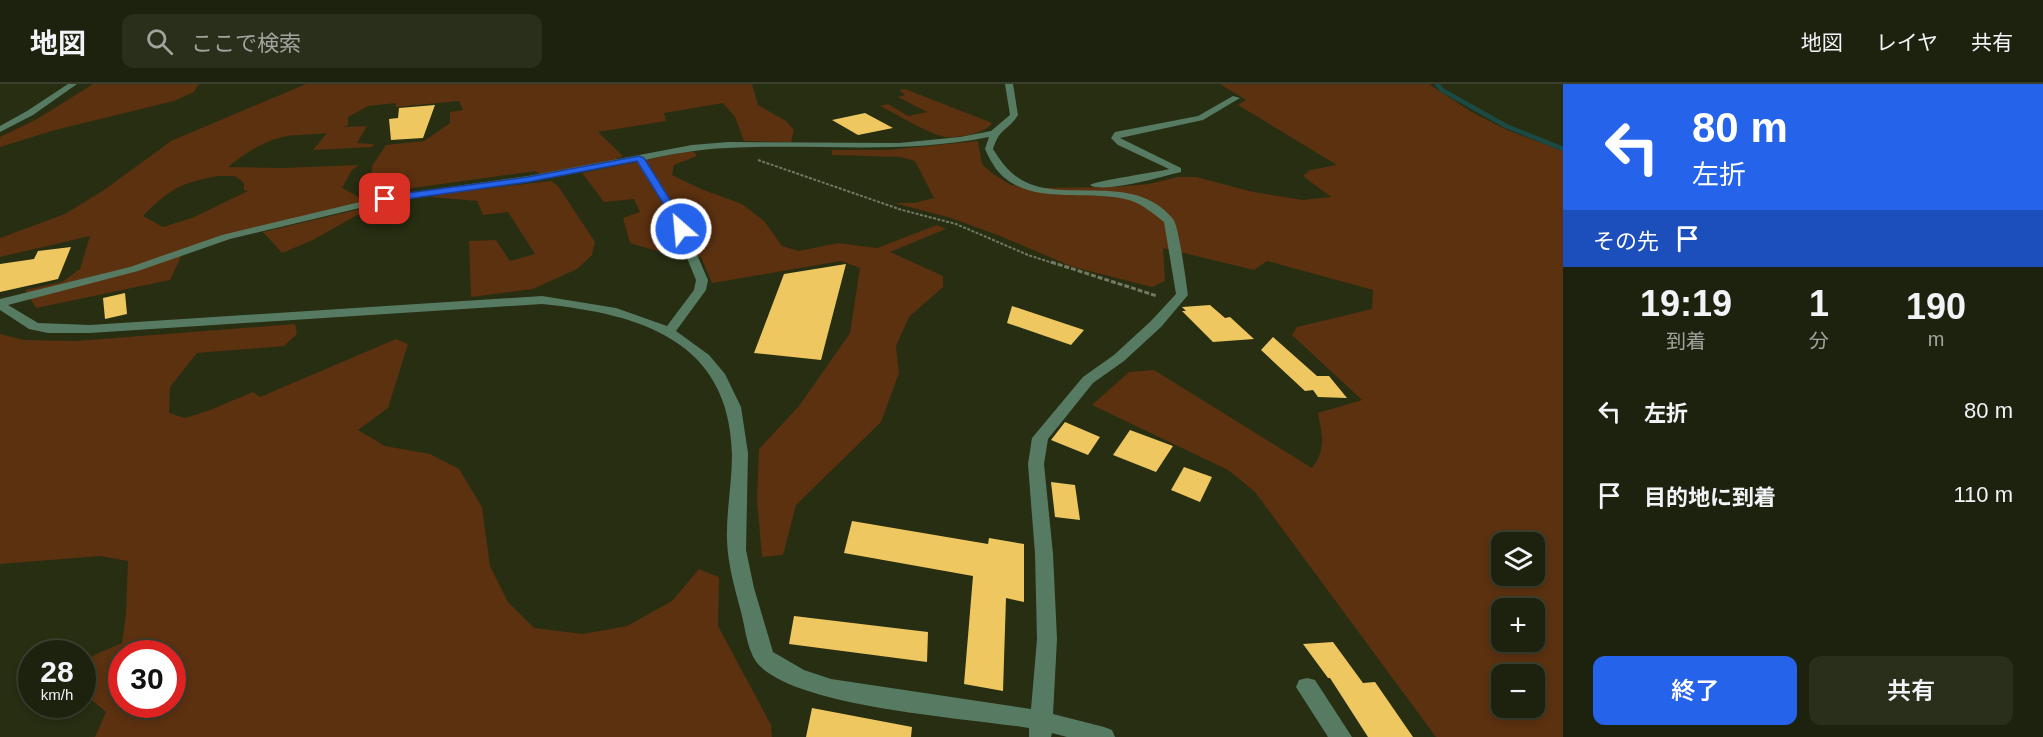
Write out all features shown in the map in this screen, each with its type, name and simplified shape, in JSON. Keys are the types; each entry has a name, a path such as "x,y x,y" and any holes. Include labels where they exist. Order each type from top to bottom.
{"street":[{"path":"0,129 30,113 73,84"},
{"path":"0,304 134,269 226,237 385,199 528,179 692,148 728,145 899,146 960,140 994,133 1011,121 1014,115 1009,84"},
{"path":"1017,183 1098,185 1163,175 1178,170 1115,138 1118,134 1200,118 1236,99"},
{"path":"994,133 989,149 994,160 1005,175 1017,183 1046,189 1129,197 1169,221 1182,295 1156,324 1119,358 1088,380 1040,438 1036,464 1044,554 1047,639 1040,729"},
{"path":"639,158 673,211 702,280 700,290 669,332"},
{"path":"0,304 34,326 48,329 90,329 542,300 565,302 622,314 651,323 669,332 700,356 720,377 733,404 741,462 736,542 745,594 759,643 768,661 807,681 856,693 1040,729 1104,737"},
{"path":"1307,687 1341,737"}],"path":[{"path":"728,145 740,154 902,210 956,225 1028,255 1175,302"}],"shaded area":[{"path":"93,84 199,84 194,92 174,101 55,130 0,147 0,137 37,119"},
{"path":"306,84 752,84 758,105 786,121 794,130 791,142 744,141 735,117 723,103 664,113 666,121 598,132 623,156 611,161 539,174 536,171 370,194 372,166 386,145 424,141 450,123 450,112 463,110 459,101 396,107 396,103 368,106 348,117 348,125 343,127 367,126 357,143 374,144 372,147 313,150 327,133 289,136 258,146 228,167 282,168 359,165 352,170 342,188 359,197 362,202 185,248 170,280 36,308 25,290 62,282 80,269 90,236 0,257 0,238 65,214 104,190 171,141","holes":["218,176 235,176 244,183 244,190 248,191 192,218 163,227 143,216 160,200 185,184"]},
{"path":"1220,84 1429,84 1470,111 1507,130 1563,151 1563,737 1436,737 1255,492 1228,470 1092,405 1129,372 1154,370 1312,468 1322,448 1318,413 1362,400 1292,335 1297,327 1372,309 1373,290 1267,261 1254,270 1163,248 1165,281 1152,287 1073,267 951,218 894,203 914,203 934,198 915,161 900,157 832,155 832,150 887,150 978,141 982,164 1011,185 1033,188 1115,187 1149,184 1178,177 1196,177 1253,192 1303,200 1331,197 1303,176 1310,170 1337,165 1238,105 1246,100"},
{"path":"905,89 992,123 984,130 963,136 938,135 880,106 888,104 908,116 927,112 898,97 905,95 899,90"},
{"path":"694,152 697,156 674,165 672,175 701,189 742,204 764,221 782,246 799,251 838,243 877,248 937,225 946,229 890,252 943,276 943,287 909,317 896,346 899,373 881,422 796,505 783,555 762,557 757,499 759,449 799,406 850,333 860,268 841,261 712,283 701,257 677,257 630,243 623,218 640,212 634,199 604,202 582,173"},
{"path":"551,181 558,186 595,242 592,255 577,269 533,289 471,297 469,241 496,240 510,261 535,254 508,212 483,215 477,201 431,197 446,193"},
{"path":"373,206 313,240 282,253 263,232"},
{"path":"295,324 297,334 284,346 197,353 170,387 169,413 185,418 253,392 260,397 396,339 408,344 388,408 358,430 385,446 430,454 459,469 482,507 490,566 508,602 534,628 583,634 627,626 672,601 699,569 719,577 718,626 771,725 772,737 95,737 106,712 96,704 96,654 108,649 108,718 186,718 186,640 122,640 126,615 128,561 100,556 0,564 0,334 24,340 76,341"}],"building":[{"path":"435,105 423,138 391,140 389,119 398,118 399,108"},
{"path":"865,113 893,128 858,135 832,120"},
{"path":"71,247 58,279 0,292 0,264 34,259 38,251"},
{"path":"846,264 821,360 754,353 784,274"},
{"path":"125,293 127,314 105,319 103,298"},
{"path":"1210,305 1225,318 1230,317 1254,339 1213,342 1182,311 1186,311 1182,307"},
{"path":"1012,306 1084,330 1071,345 1007,323"},
{"path":"1273,337 1317,376 1329,376 1347,398 1318,397 1313,390 1305,391 1261,350"},
{"path":"1065,422 1100,437 1088,455 1051,440"},
{"path":"1130,430 1173,446 1156,472 1113,455"},
{"path":"1184,467 1212,477 1200,502 1171,490"},
{"path":"1051,482 1075,485 1080,520 1055,517"},
{"path":"852,521 988,544 989,538 1024,544 1024,602 1006,598 1003,691 964,684 973,576 844,553"},
{"path":"794,616 928,632 927,662 789,644"},
{"path":"1333,642 1363,683 1375,682 1413,737 1368,737 1330,678 1303,644"},
{"path":"812,708 912,727 911,737 806,737"}],"waterway":[{"path":"1437,84 1442,90 1506,126 1563,149"}],"route":[{"path":"385,199 528,179 639,158 673,211 681,229"}]}
